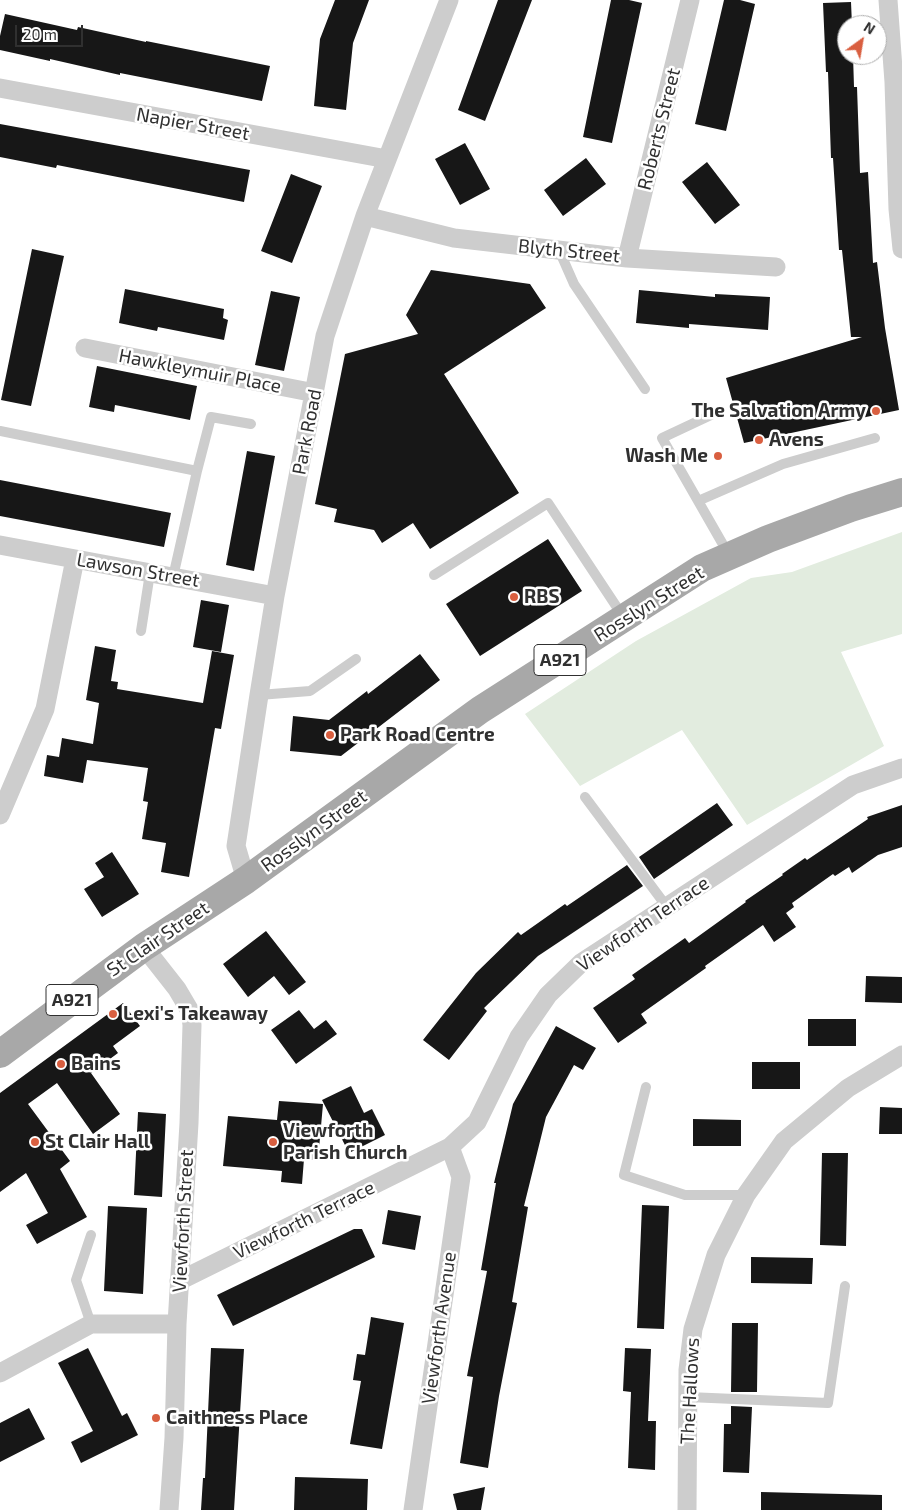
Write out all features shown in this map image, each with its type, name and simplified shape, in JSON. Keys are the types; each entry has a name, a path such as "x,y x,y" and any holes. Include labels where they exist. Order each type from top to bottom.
{"main road":[{"name":"Rosslyn Street","path":"246,880 480,710 702,568 768,539 851,508 902,492"},
{"name":"St Clair Street","path":"0,1054 144,947 246,880"}],"street":[{"name":"Park Road","path":"246,880 236,846 275,596 325,336 364,216 449,0"},
{"name":"Roberts Street","path":"628,258 690,0"},
{"path":"888,0 898,83 902,249"},
{"name":"Napier Street","path":"0,88 387,158"},
{"name":"Blyth Street","path":"364,216 454,238 628,258 776,267"},
{"name":"Hawkleymuir Place","path":"84,348 315,393"},
{"name":"Lawson Street","path":"0,545 275,596"},
{"path":"0,815 45,709 74,559"},
{"name":"Viewforth Terrace","path":"180,1281 450,1147 477,1122 519,1037 548,995 581,963 853,785 902,768"},
{"name":"Viewforth Street","path":"144,947 177,989 190,1011 192,1025 177,1324 174,1438 169,1510"},
{"name":"The Hallows","path":"687,1510 688,1370 693,1329 716,1255 746,1195 784,1141 848,1088 902,1055"},
{"name":"Viewforth Avenue","path":"413,1510 460,1177 450,1147"},
{"path":"0,1372 91,1324 177,1324"}],"lane":[{"path":"558,250 574,284 645,389"},
{"path":"711,415 662,438 729,556"},
{"path":"173,577 211,417 251,424"},
{"path":"0,431 197,471"},
{"path":"698,501 783,464 875,438"},
{"path":"434,575 548,503 624,619"},
{"path":"141,631 150,573"},
{"path":"259,695 310,691 356,659"},
{"path":"584,797 667,907"},
{"path":"646,1088 624,1175 685,1195 746,1195"},
{"path":"91,1235 76,1280 91,1324"},
{"path":"688,1397 828,1403 845,1286"}],"shaded area":[{"path":"902,532 902,634 841,652 884,746 747,825 682,730 580,786 525,714 636,641 751,578 792,572"}],"building":[{"path":"335,0 369,0 353,43 346,110 314,106 320,39"},
{"path":"498,0 532,0 485,121 458,110"},
{"path":"611,0 629,0 642,3 612,143 583,137"},
{"path":"724,0 740,0 755,4 726,131 695,124"},
{"path":"851,2 852,15 837,15 837,65 853,65 854,87 857,87 860,173 868,172 873,263 877,262 885,328 899,410 744,443 726,378 862,337 851,337 842,250 839,250 833,158 831,158 823,3"},
{"path":"5,14 77,30 78,27 270,66 262,101 120,73 120,75 0,50 0,36"},
{"path":"0,124 250,170 244,202 57,165 56,168 0,157"},
{"path":"465,143 490,189 460,205 435,159"},
{"path":"586,158 606,184 563,216 544,190"},
{"path":"707,162 740,205 715,224 682,182"},
{"path":"291,174 322,186 292,263 261,251"},
{"path":"32,249 64,256 31,406 1,400"},
{"path":"431,270 530,284 546,308 444,374 519,493 430,549 413,523 382,543 374,530 334,522 337,509 315,504 345,354 418,334 406,315"},
{"path":"125,289 224,309 223,318 228,320 224,340 158,327 157,331 119,323"},
{"path":"639,290 715,297 715,294 770,297 768,330 689,324 689,328 636,323"},
{"path":"271,291 300,297 284,371 255,365"},
{"path":"97,366 197,386 190,420 115,405 114,412 89,407"},
{"path":"247,451 275,456 254,571 226,565"},
{"path":"0,480 171,513 164,547 0,516"},
{"name":"RBS","path":"548,539 582,591 480,656 446,604"},
{"path":"201,600 229,605 221,652 193,647"},
{"path":"95,646 116,650 111,681 118,682 117,689 203,703 212,651 234,655 221,729 215,728 189,877 161,872 166,843 142,839 148,802 143,801 148,768 87,760 83,783 44,776 47,755 59,757 62,738 93,744 99,703 86,700"},
{"name":"Park Road Centre","path":"420,654 440,680 341,756 290,751 293,716 329,720 367,691 368,694"},
{"path":"717,803 733,825 654,879 639,857"},
{"path":"902,805 902,847 878,855 852,873 849,867 835,876 833,874 792,903 794,907 786,913 796,927 774,942 763,925 641,1014 647,1023 618,1043 593,1008 635,979 632,975 685,938 689,943 782,874 805,858 807,860 868,819 867,817"},
{"path":"112,852 139,894 102,917 84,889 104,877 95,863"},
{"path":"627,865 643,886 538,956 484,1008 487,1011 449,1060 423,1040 476,973 518,932 521,935 565,904 567,906"},
{"path":"266,931 306,982 289,995 274,976 248,997 223,964"},
{"path":"866,976 902,977 902,1003 865,1002"},
{"path":"123,1003 140,1026 113,1046 118,1053 91,1073 120,1114 93,1134 57,1083 28,1104 70,1161 60,1169 87,1217 37,1244 26,1225 48,1213 26,1173 0,1192 0,1093"},
{"path":"299,1010 314,1029 326,1020 337,1034 296,1064 271,1030"},
{"path":"808,1019 856,1019 856,1046 808,1046"},
{"path":"556,1026 596,1048 583,1070 574,1065 546,1117 524,1206 528,1207 512,1302 517,1303 499,1396 488,1468 460,1463 473,1377 467,1376 487,1271 481,1270 496,1183 494,1183 513,1104"},
{"path":"752,1062 800,1062 800,1089 752,1089"},
{"path":"351,1086 364,1113 372,1109 385,1135 349,1153 322,1100"},
{"name":"Viewforth Parish Church","path":"279,1101 323,1104 318,1160 304,1159 302,1184 281,1182 282,1171 223,1166 228,1116 277,1120"},
{"path":"880,1107 902,1108 902,1134 879,1134"},
{"path":"138,1112 166,1114 162,1197 134,1195"},
{"path":"693,1119 741,1120 741,1146 693,1146"},
{"path":"822,1153 848,1153 846,1246 820,1245"},
{"path":"642,1205 669,1206 664,1329 637,1328"},
{"path":"108,1206 147,1208 143,1294 104,1291"},
{"path":"388,1210 421,1216 415,1250 382,1244"},
{"path":"354,1229 362,1229 375,1257 233,1326 217,1295"},
{"path":"751,1257 813,1258 812,1284 751,1283"},
{"path":"371,1317 404,1323 382,1449 350,1444 361,1381 353,1380 357,1354 365,1355"},
{"path":"732,1323 758,1323 757,1392 731,1392"},
{"path":"88,1348 122,1416 127,1413 138,1435 81,1463 71,1442 93,1431 58,1363"},
{"path":"211,1348 244,1349 234,1510 201,1510 203,1478 205,1478"},
{"path":"625,1348 651,1349 648,1421 656,1421 655,1470 628,1468 631,1392 623,1391"},
{"path":"731,1406 752,1407 749,1473 723,1472 724,1424 731,1424"},
{"path":"29,1408 45,1439 0,1462 0,1423"},
{"path":"295,1477 368,1479 367,1510 294,1510"},
{"path":"485,1487 481,1510 457,1510 453,1494"},
{"path":"761,1492 882,1495 882,1510 761,1510"}],"place":[{"name":"The Salvation Army","path":"876,411"},
{"name":"Avens","path":"759,440"},
{"name":"Wash Me","path":"718,456"},
{"name":"RBS","path":"514,597"},
{"name":"Park Road Centre","path":"330,735"},
{"name":"Lexi's Takeaway","path":"113,1014"},
{"name":"Bains","path":"61,1064"},
{"name":"St Clair Hall","path":"35,1142"},
{"name":"Viewforth Parish Church","path":"273,1142"},
{"name":"Caithness Place","path":"156,1418"}]}
